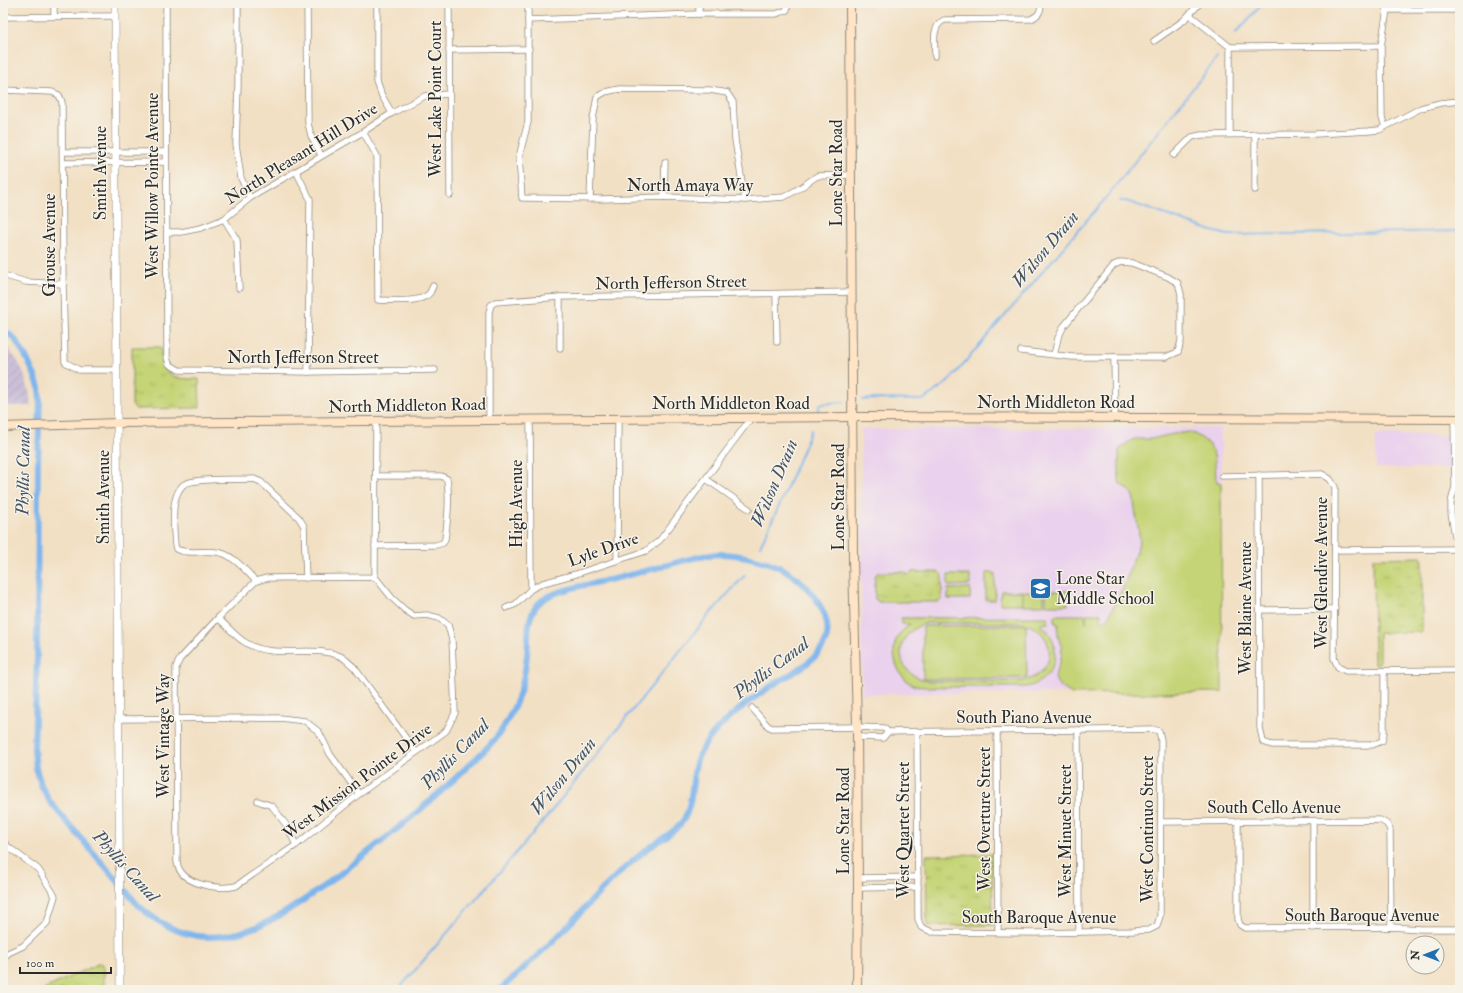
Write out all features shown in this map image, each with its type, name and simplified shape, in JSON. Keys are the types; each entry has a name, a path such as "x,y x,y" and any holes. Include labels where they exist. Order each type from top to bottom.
{"main road":[{"name":"Lone Star Road","path":"850,3 853,558 857,727 857,990"},
{"name":"North Middleton Road","path":"3,427 117,423 853,417 1457,419"}],"street":[{"path":"54,3 54,16"},
{"name":"Smith Avenue","path":"115,3 120,990"},
{"name":"West Willow Pointe Avenue","path":"166,3 167,357 169,364 173,367"},
{"path":"238,3 236,144 241,178 250,198"},
{"path":"307,3 308,123 311,136 321,156"},
{"path":"377,3 377,82 382,96 392,113"},
{"name":"West Lake Point Court","path":"449,3 450,195"},
{"path":"449,50 528,49 528,3"},
{"path":"699,3 699,14"},
{"path":"528,20 699,14 776,14 787,10 787,3"},
{"path":"935,56 936,26 944,20 1031,19 1037,16 1040,12 1041,3"},
{"path":"1154,41 1183,21 1200,3"},
{"path":"1385,126 1382,118 1381,46 1387,3"},
{"path":"1387,10 1460,10 1460,3"},
{"path":"1190,15 1230,47 1381,46"},
{"path":"3,17 115,16"},
{"path":"1230,47 1230,134"},
{"name":"North Amaya Way","path":"528,49 528,122 519,157 522,198 590,199 664,197 745,200 784,197 817,176 851,175"},
{"path":"590,199 593,118 597,97 605,92 619,89 661,89 710,90 727,93 733,102 735,140 745,200"},
{"name":"Grouse Avenue","path":"3,90 52,92 59,95 62,102 65,362 79,370 116,370"},
{"name":"North Pleasant Hill Drive","path":"167,232 181,232 201,228 224,218 250,198 363,132 392,113 425,96 449,94"},
{"path":"1174,155 1192,137 1201,135 1362,132 1379,130 1421,108 1440,103 1460,101"},
{"path":"363,132 377,156 378,300 418,299 425,297 430,293 433,286"},
{"path":"1255,134 1255,190"},
{"path":"63,152 166,152"},
{"path":"63,163 166,162"},
{"path":"664,197 665,162"},
{"path":"296,171 310,199 308,372"},
{"path":"224,218 237,240 239,288"},
{"path":"1021,351 1054,355 1072,357 1166,357 1178,352 1181,341 1181,294 1178,283 1168,277 1132,263 1121,262 1114,265 1064,326 1058,338 1054,355"},
{"path":"3,274 26,282 63,284"},
{"name":"North Jefferson Street","path":"488,420 489,312 491,306 495,302 560,297 852,292"},
{"path":"776,294 777,342"},
{"path":"560,297 560,348"},
{"path":"1114,356 1115,417"},
{"name":"North Jefferson Street","path":"173,367 179,370 308,372 435,370"},
{"name":"Lyle Drive","path":"506,608 516,604 531,589 543,583 646,551 660,540 751,418"},
{"name":"High Avenue","path":"530,419 531,589"},
{"path":"617,560 618,419"},
{"path":"1335,550 1460,549 1455,536 1451,513 1451,502 1455,487 1457,419"},
{"path":"306,578 304,526 299,518 261,482 254,479 199,481 190,482 178,491 174,502 174,545 176,549 184,552 216,552 224,554 232,558 256,581 267,578 306,578 375,577 376,421"},
{"name":"West Glendive Avenue","path":"1259,475 1322,474 1330,479 1335,487 1334,658 1338,667 1346,671 1384,672"},
{"path":"1222,476 1259,475"},
{"name":"West Blaine Avenue","path":"1259,475 1260,728 1263,742 1272,745 1372,745 1382,741 1384,733 1384,672"},
{"path":"375,546 436,546 443,543 445,539 448,514 449,493 447,480 441,476 376,476"},
{"path":"706,479 749,509"},
{"name":"West Mission Pointe Drive","path":"181,873 188,878 214,887 226,888 236,886 296,845 359,794 446,731 455,713 452,640 448,625 438,618 427,615 414,616 409,613 392,598 375,577"},
{"name":"West Vintage Way","path":"181,873 177,862 175,719 176,667 180,659 218,618 256,581"},
{"path":"1260,610 1335,609"},
{"path":"218,618 243,642 256,647 271,650 326,652 341,656 354,667 416,752"},
{"path":"1384,672 1460,670"},
{"name":"South Piano Avenue","path":"752,708 768,726 772,728 857,727 884,728 888,732 1152,729 1159,732"},
{"path":"118,719 280,718 305,721 319,732 330,754 359,794"},
{"name":"West Minuet Street","path":"1078,730 1079,932"},
{"name":"West Quartet Street","path":"917,731 918,919 921,928"},
{"name":"West Overture Street","path":"998,731 998,932"},
{"name":"South Piano Avenue","path":"857,737 883,738 888,732"},
{"name":"West Continuo Street","path":"1157,926 1160,916 1161,822 1161,740 1159,732"},
{"path":"258,801 272,806 287,826 296,845"},
{"name":"South Cello Avenue","path":"1161,822 1380,820 1387,824 1390,830 1390,927"},
{"name":"South Baroque Avenue","path":"1238,821 1238,919 1240,924 1245,928 1390,927 1460,929"},
{"path":"1313,821 1313,928"},
{"path":"3,841 7,846 38,869 54,896 47,923 22,946 8,953 3,960"},
{"path":"858,878 918,877"},
{"path":"858,888 918,887"},
{"name":"South Baroque Avenue","path":"921,928 932,932 1035,933 1149,930 1157,926"},
{"path":"3,948 8,953"}],"shaded area":[{"path":"3,342 17,360 23,371 29,390 31,406 3,406"},
{"name":"Lone Star Middle School","path":"1221,428 1222,692 862,694 861,429"},
{"path":"1376,435 1450,435 1450,468 1376,468"}],"green space":[{"path":"132,347 161,347 163,365 170,375 182,378 199,379 200,408 135,409 132,405"},
{"path":"1189,432 1204,440 1211,447 1214,457 1217,482 1221,483 1222,692 1072,694 1058,684 1055,676 1061,660 1062,652 1058,635 1058,624 1055,623 1055,615 1085,615 1086,623 1086,614 1101,614 1101,622 1108,618 1125,583 1140,540 1133,496 1129,490 1120,484 1119,480 1119,450 1135,439 1151,439"},
{"path":"1422,557 1422,632 1379,633 1379,664 1374,664 1373,558"},
{"path":"878,572 905,572 909,575 912,572 939,572 942,575 942,599 939,602 879,602 875,599 875,576"},
{"path":"986,573 995,573 995,600 986,600"},
{"path":"948,575 970,575 970,585 948,586"},
{"path":"970,588 970,599 948,599 948,589"},
{"path":"1001,591 1022,591 1022,604 1000,604"},
{"path":"1023,591 1044,592 1044,605 1023,605"},
{"path":"1046,591 1068,591 1068,605 1046,605"},
{"path":"1048,617 1048,623 1040,624 1051,636 1054,644 1055,652 1052,668 1040,681 1026,687 917,686 904,678 895,662 894,649 897,638 910,624 901,624 901,618","holes":["927,623 1022,623 1034,628 1042,634 1048,643 1048,662 1043,670 1034,677 1022,681 929,681 917,677 908,671 903,663 901,654 902,644 907,635 915,628"]},
{"path":"1026,625 1027,678 923,679 923,626"},
{"path":"992,854 993,925 927,926 926,855"},
{"path":"100,963 104,966 104,990 44,990 48,987"}],"waterway":[{"name":"Wilson Drain","path":"1235,34 1263,3"},
{"name":"Wilson Drain","path":"862,400 923,400 948,382 1105,199 1217,58"},
{"path":"1120,201 1126,201 1212,231 1228,235 1460,231"},
{"name":"Phyllis Canal","path":"3,329 15,339 27,359 39,387 37,659 34,749 36,768 41,785 50,802 138,905 158,920 191,935 216,937 243,932 287,911 340,874 372,849 435,797 484,751 495,739 514,708 524,678 530,619 536,607 547,597 573,588 623,577 691,558 719,554 734,555 767,562 790,574 810,591 824,613 827,625 827,637 822,648 806,665 771,686 750,701 718,728 702,749 697,760 690,804 678,827 652,845 616,876 557,937 500,990"},
{"name":"Wilson Drain","path":"818,412 820,404 844,402"},
{"name":"Wilson Drain","path":"760,546 781,502 811,430"},
{"name":"Wilson Drain","path":"398,990 541,824 708,616 745,575"}],"place":[{"name":"Lone Star Middle School","path":"1041,588"}]}
